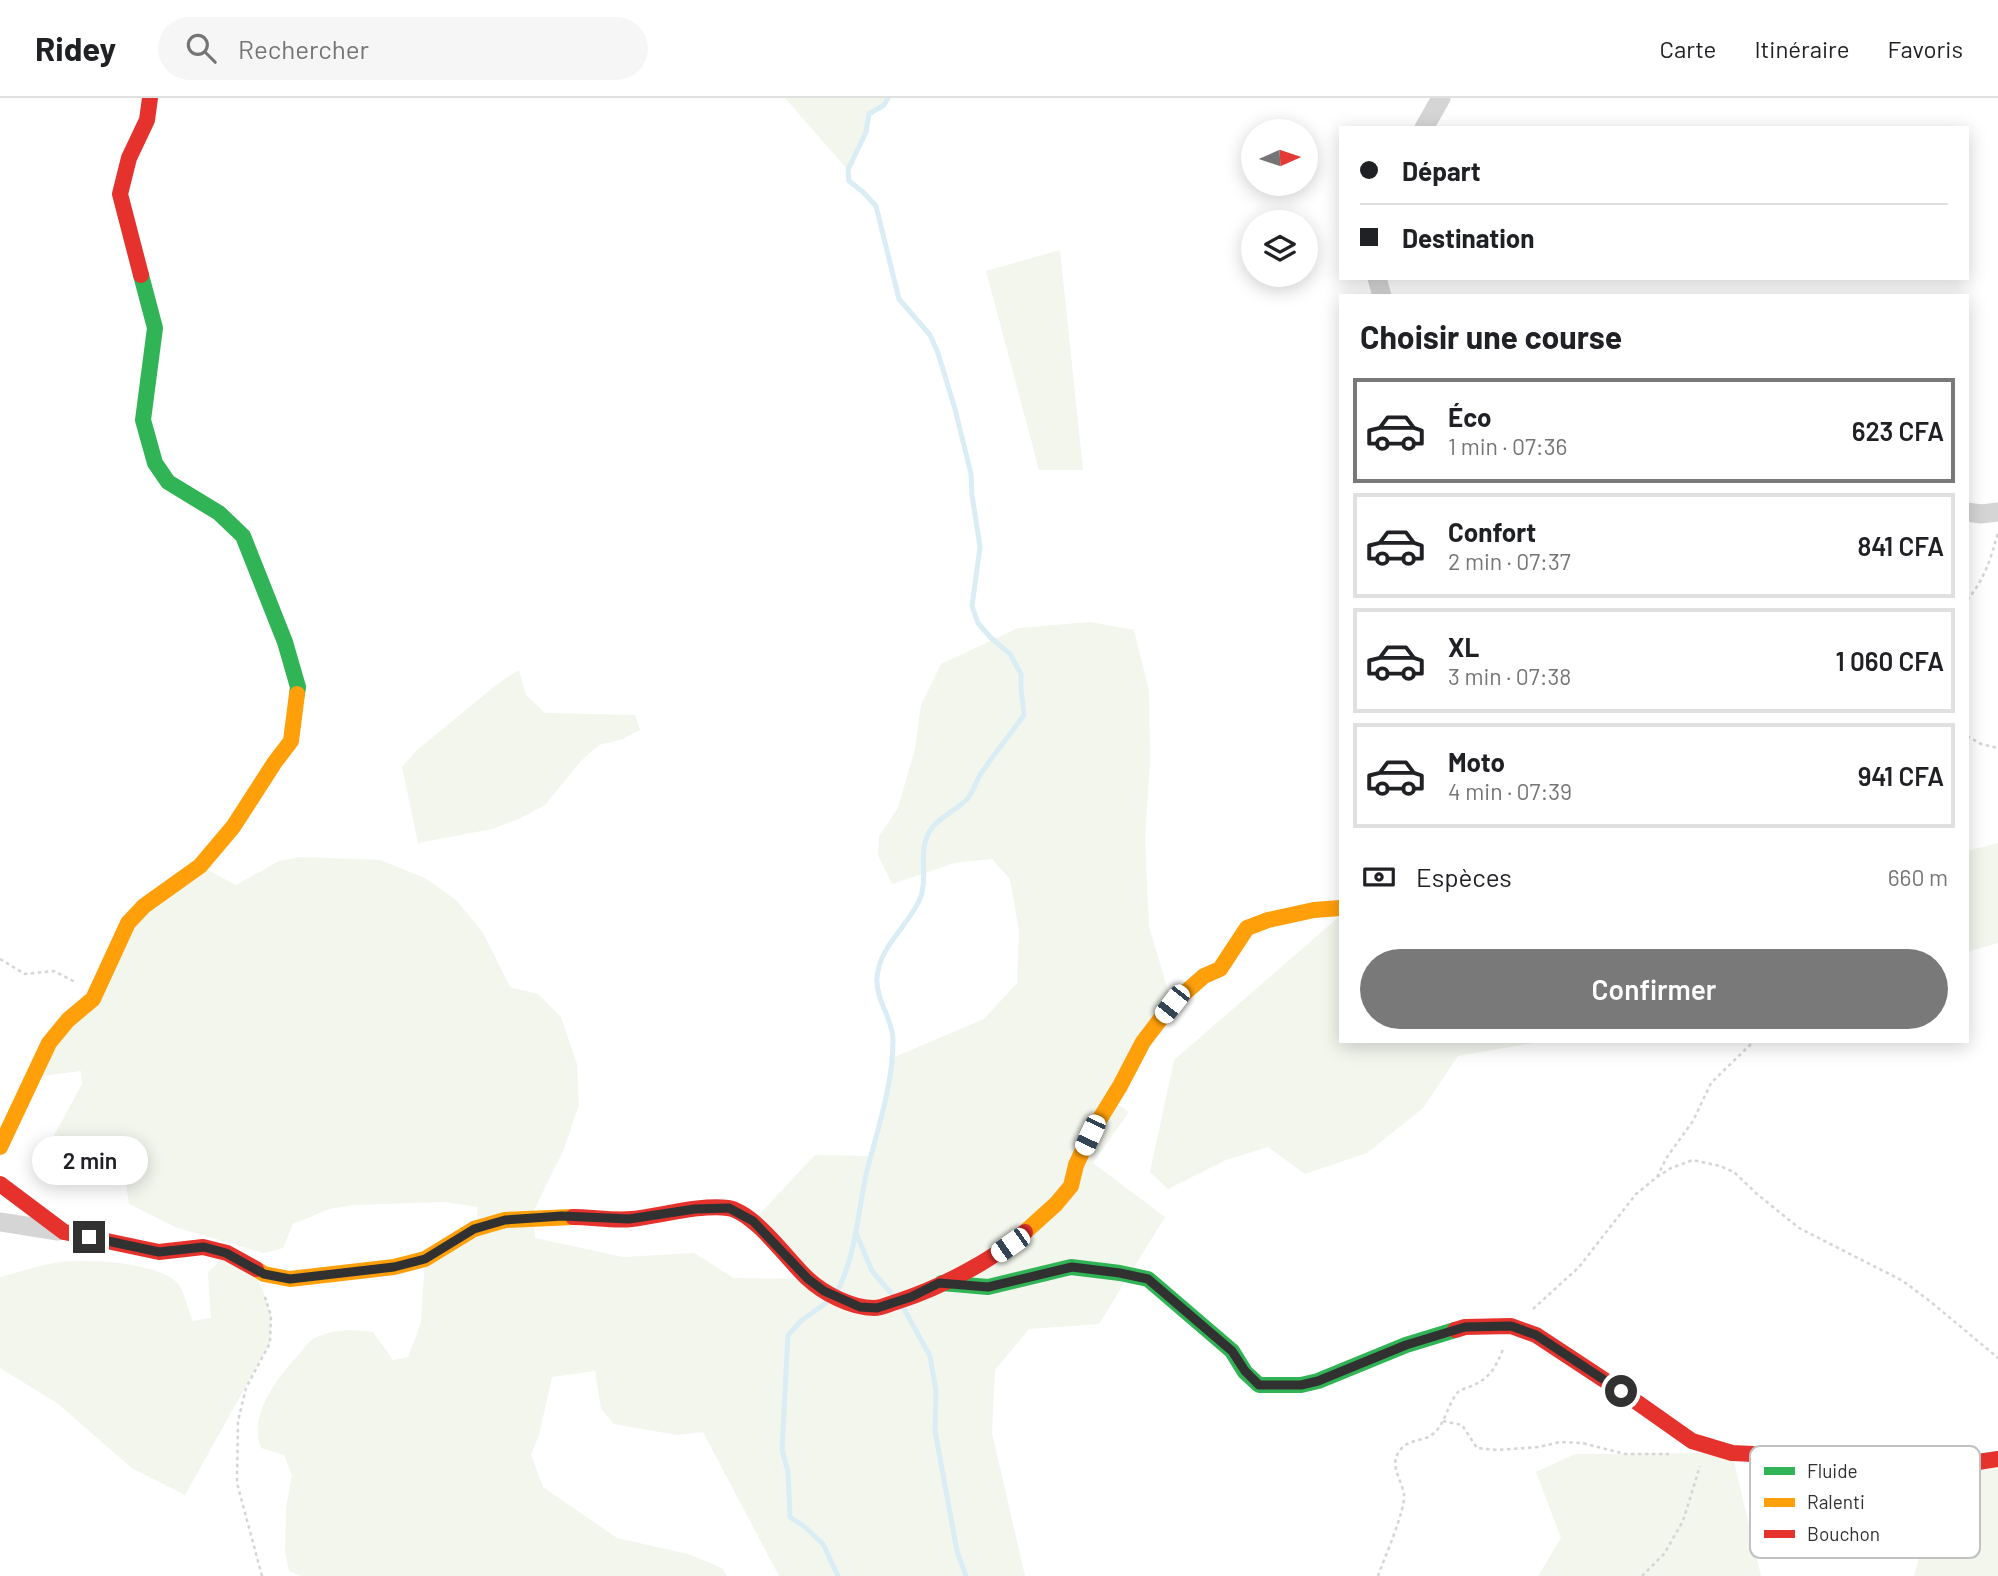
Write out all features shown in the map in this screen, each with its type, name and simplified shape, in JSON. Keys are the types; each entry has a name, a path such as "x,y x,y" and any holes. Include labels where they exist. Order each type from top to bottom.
{"street":[{"path":"0,1147 49,1043 68,1020 93,999 128,923 144,906 200,866 233,827 291,741 298,687 285,642 243,536 219,513 168,482 155,463 143,420 155,328 120,194 129,158 148,120 150,98"},
{"path":"1425,126 1441,98"},
{"path":"1969,512 1998,512"},
{"path":"0,1222 159,1252 204,1247 226,1253 264,1274 290,1279 394,1267 425,1259 474,1229 505,1220 562,1216 629,1219 695,1209 729,1208 753,1221 808,1279 824,1291 860,1307 877,1308 911,1297 983,1264 1010,1245 1064,1195 1071,1186 1076,1165 1090,1135 1143,1042 1172,1004 1204,976 1220,969 1247,928 1268,920 1314,910 1339,908"},
{"path":"0,1184 64,1232"},
{"path":"939,1283 988,1287 1072,1267 1148,1279 1232,1351 1245,1371 1259,1385 1301,1385 1318,1381 1406,1345 1465,1327 1511,1326 1536,1335 1692,1441 1732,1454 1750,1455"},
{"path":"1980,1462 1998,1459"}],"path":[{"path":"1969,598 1979,587 1998,532"},
{"path":"1969,737 1981,744 1998,748"},
{"path":"0,959 24,974 54,971 96,992"},
{"path":"1657,1177 1667,1157 1693,1121 1711,1083 1752,1043"},
{"path":"1378,1576 1405,1496 1396,1474 1396,1458 1402,1447 1430,1436 1443,1421 1459,1392 1483,1381 1497,1366 1511,1326 1578,1267 1636,1194 1671,1168 1693,1160 1734,1172 1799,1228 1903,1281 1998,1358"},
{"path":"262,1576 237,1483 238,1421 246,1388 270,1343 271,1316 263,1290"},
{"path":"1443,1421 1462,1425 1477,1447 1487,1449 1539,1447 1560,1442 1582,1443 1625,1454 1678,1454"},
{"path":"1642,1576 1664,1554 1683,1521 1701,1465"}],"shaded area":[{"path":"785,98 888,98 884,105 869,114 866,132 848,170"},
{"path":"1060,250 1083,470 1039,470 986,271"},
{"path":"1090,622 1134,630 1149,690 1150,762 1145,840 1149,927 1172,1004 1112,1100 1129,1112 1093,1163 1165,1217 1099,1324 1029,1329 995,1370 992,1433 1025,1576 779,1576 703,1432 677,1435 614,1424 601,1409 595,1371 552,1377 539,1435 531,1455 543,1487 617,1538 688,1554 722,1568 727,1576 301,1576 289,1571 285,1552 286,1508 292,1475 284,1455 261,1448 259,1422 267,1397 283,1373 309,1343 315,1338 336,1331 373,1332 393,1360 408,1357 421,1323 425,1259 476,1228 478,1207 445,1202 353,1205 329,1209 293,1224 283,1248 264,1253 175,1227 129,1204 125,1178 79,1155 58,1162 45,1152 82,1084 81,1071 33,1077 128,923 200,866 236,885 279,861 300,857 380,860 425,878 456,900 482,931 510,987 538,994 561,1017 577,1064 579,1104 564,1149 534,1210 535,1238 623,1257 694,1253 734,1278 807,1279 753,1221 815,1155 871,1156 887,1093 892,1058 984,1019 1017,983 1019,931 1010,879 992,859 954,863 892,884 878,855 879,836 898,808 915,749 921,705 941,664 1018,628"},
{"path":"519,670 526,695 545,713 635,715 640,730 623,739 599,745 582,760 545,805 519,819 492,829 418,843 402,767 417,750 500,682"},
{"path":"1998,843 1998,943 1969,951 1969,850"},
{"path":"1339,917 1339,1043 1533,1043 1458,1056 1423,1108 1367,1153 1305,1174 1268,1147 1226,1160 1168,1189 1150,1172 1174,1060"},
{"path":"227,1253 249,1265 263,1290 271,1316 270,1343 185,1495 133,1469 57,1403 0,1368 0,1277 66,1262 100,1261 139,1266 170,1277 179,1285 193,1321 211,1318 208,1273"},
{"path":"1732,1453 1750,1529 1750,1558 1757,1558 1761,1576 1538,1576 1561,1538 1536,1472 1575,1454"},
{"path":"1998,1459 1998,1576 1914,1576 1919,1558 1980,1558 1980,1460"}],"waterway":[{"path":"839,1288 853,1246 866,1175 890,1074 892,1032 877,987 882,957 919,901 923,883 924,846 931,829 968,798 980,775 1024,715 1021,674 1010,654 978,623 972,606 980,547 971,474 938,353 930,335 899,299 876,206 849,181 848,170 866,132 869,114 884,105 888,98"},
{"path":"856,1233 872,1271 891,1293"},
{"path":"826,1303 802,1320 788,1335 782,1449 788,1472 790,1517 823,1544 838,1576"},
{"path":"904,1309 930,1356 936,1391 935,1431 957,1551 966,1576"}],"traffic: fast":[{"path":"141,275 155,328 143,420 155,463 168,482 219,513 243,536 285,642 298,687 297,694"},
{"path":"942,1283 988,1287 1071,1267 1148,1279 1232,1351 1245,1372 1259,1385 1301,1385 1318,1381 1406,1345 1455,1330"}],"traffic: slow":[{"path":"0,1147 49,1043 68,1020 93,999 128,923 144,906 200,866 233,827 291,741 297,694"},
{"path":"1025,1232 1056,1204 1071,1186 1076,1165 1090,1135 1143,1042 1172,1004 1204,976 1220,969 1247,928 1268,920 1314,910 1339,908"},
{"path":"256,1269 264,1274 290,1279 394,1267 425,1259 474,1229 505,1220 573,1217"}],"traffic: jam":[{"path":"141,275 120,194 129,158 147,120 150,98"},
{"path":"0,1184 64,1232 159,1252 203,1247 227,1253 256,1269"},
{"path":"573,1217 643,1218 717,1207 738,1211 770,1237 807,1278 821,1289 838,1299 874,1308 949,1281 982,1263 1025,1232"},
{"path":"1455,1330 1465,1327 1511,1326 1536,1335 1692,1441 1732,1453 1750,1454"},
{"path":"1980,1462 1998,1459"}],"route":[{"path":"89,1237 159,1252 204,1247 226,1253 264,1274 290,1279 394,1267 425,1259 474,1229 505,1220 562,1216 629,1219 695,1209 729,1208 753,1221 808,1279 824,1291 860,1307 877,1308 911,1297 939,1283 988,1287 1072,1267 1148,1279 1232,1351 1245,1371 1259,1385 1301,1385 1367,1363 1406,1345 1465,1327 1511,1326 1536,1335 1621,1391"}]}
